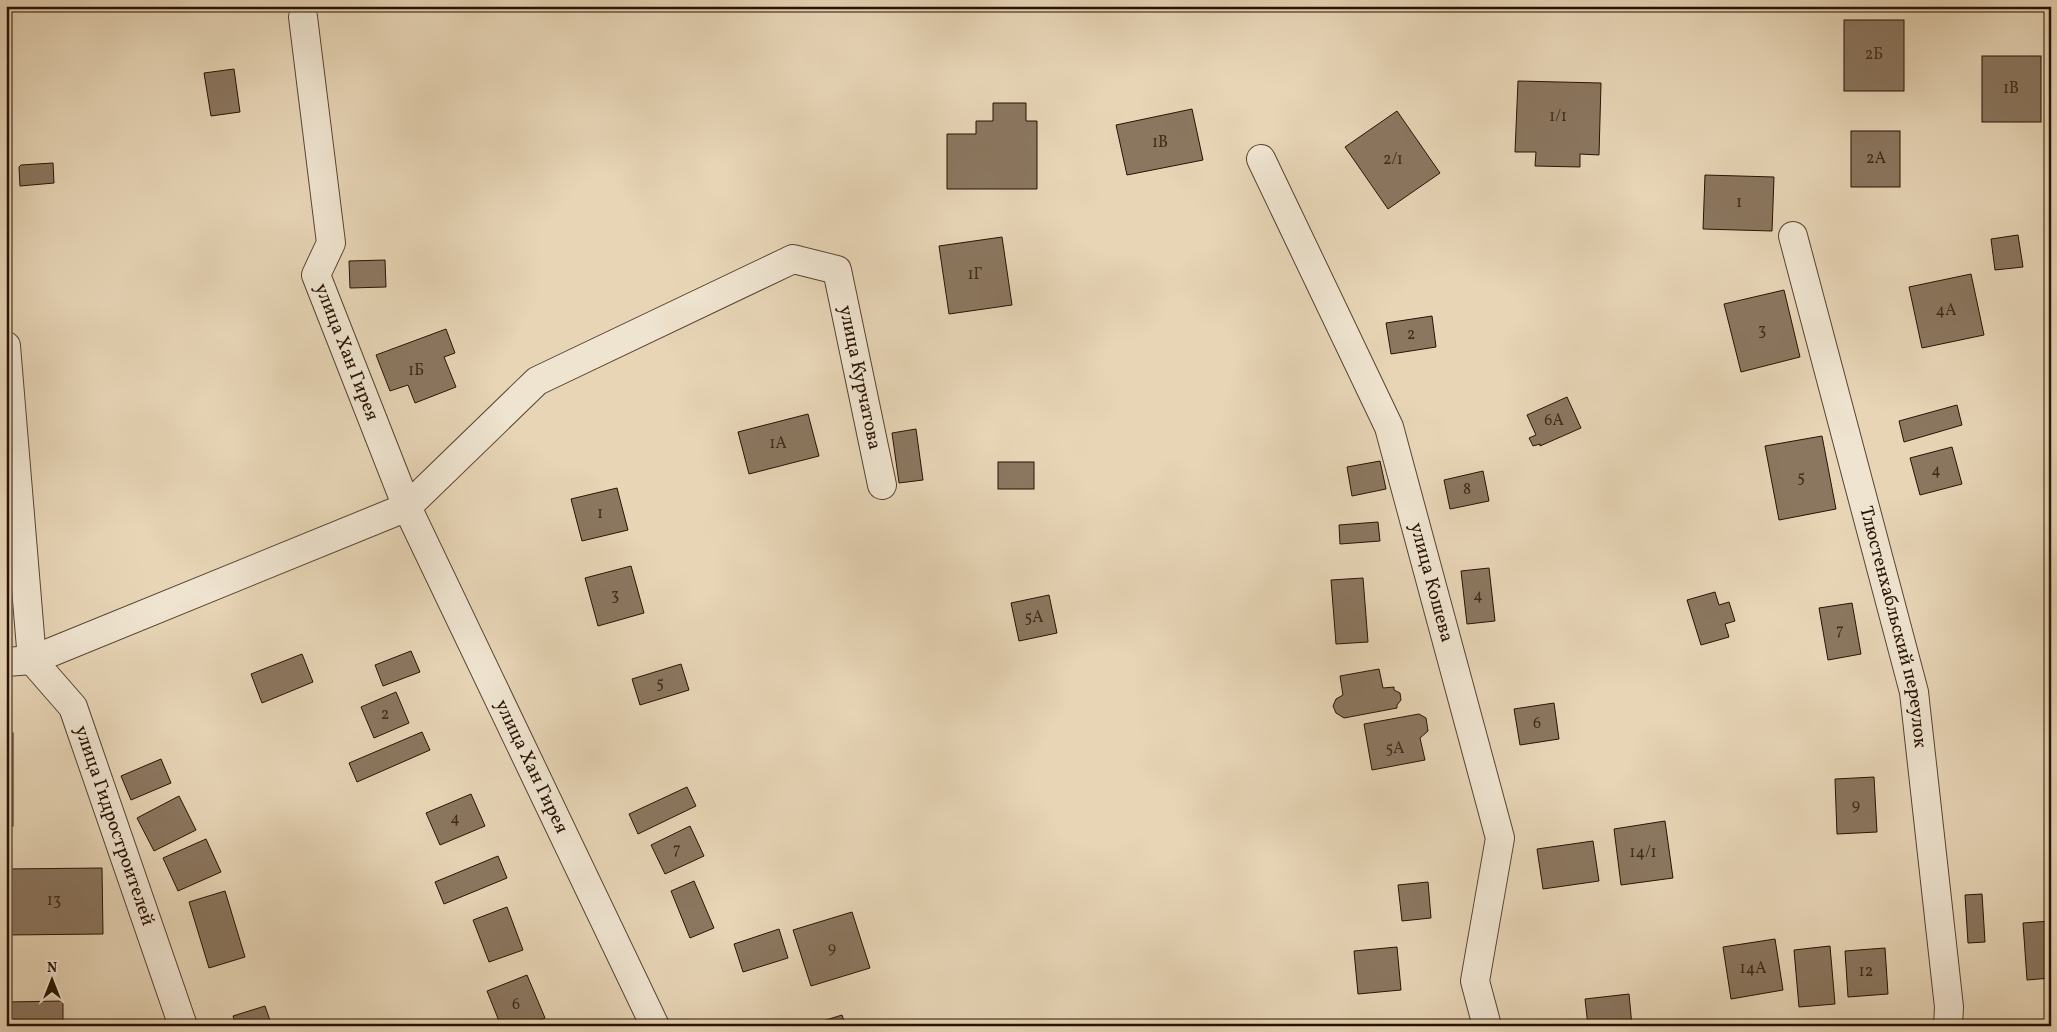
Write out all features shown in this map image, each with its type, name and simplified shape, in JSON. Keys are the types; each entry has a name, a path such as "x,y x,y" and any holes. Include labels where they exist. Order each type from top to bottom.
{"street":[{"name":"улица Хан Гирея","path":"302,17 331,243 316,275 407,507 655,1026"},
{"name":"улица Кошева","path":"1261,159 1389,427 1498,828 1500,838 1475,981 1487,1026"},
{"name":"Тлюстенхабльский переулок","path":"1793,236 1914,692 1948,997 1948,1026"},
{"name":"улица Курчатова","path":"407,507 537,381 793,259 837,270 882,485"},
{"path":"6,346 19,661 407,507"},
{"name":"улица Гидростроителей","path":"19,661 74,707 183,1026"}],"building":[{"path":"1844,20 1904,20 1904,91 1844,91"},
{"path":"1982,56 2041,56 2041,122 1982,122"},
{"path":"234,69 240,112 211,116 204,73"},
{"path":"1518,81 1601,83 1599,155 1580,154 1580,167 1535,166 1536,152 1515,152"},
{"path":"993,103 1026,103 1026,121 1037,121 1037,189 947,189 947,134 976,134 976,121 993,121"},
{"path":"1192,109 1203,160 1127,175 1116,125"},
{"path":"1397,111 1440,173 1388,209 1345,147"},
{"path":"1851,131 1900,131 1900,187 1851,187"},
{"path":"53,163 54,183 20,186 19,167 21,165"},
{"path":"1705,175 1774,177 1772,231 1703,229"},
{"path":"2018,235 2023,267 1995,270 1991,239"},
{"path":"1002,237 1012,305 949,314 939,246"},
{"path":"385,260 386,287 350,288 349,261"},
{"path":"1971,274 1984,335 1922,348 1909,287"},
{"path":"1784,290 1800,357 1741,372 1724,304"},
{"path":"1432,316 1436,347 1391,354 1386,323"},
{"path":"446,329 455,353 444,357 456,387 415,403 408,385 390,391 376,355"},
{"path":"1567,397 1581,428 1540,446 1540,444 1533,446 1529,438 1536,435 1527,415"},
{"path":"1957,405 1962,425 1904,442 1899,421"},
{"path":"808,414 819,456 749,474 738,432"},
{"path":"916,429 923,480 899,483 892,433"},
{"path":"1822,436 1836,509 1779,520 1765,446"},
{"path":"1952,447 1962,484 1920,495 1910,458"},
{"path":"1380,461 1386,489 1352,496 1347,467"},
{"path":"998,462 1034,462 1034,489 998,489"},
{"path":"1483,471 1489,501 1450,509 1444,480"},
{"path":"2048,475 2051,475 2051,522"},
{"path":"617,488 628,530 582,541 571,499"},
{"path":"1378,522 1380,541 1340,544 1339,525"},
{"path":"631,566 644,613 598,626 585,578"},
{"path":"1489,568 1495,621 1467,624 1461,571"},
{"path":"1363,578 1368,642 1336,644 1331,580"},
{"path":"1715,592 1719,605 1729,602 1735,621 1725,624 1729,637 1701,645 1687,600"},
{"path":"1049,595 1057,633 1019,641 1011,603"},
{"path":"1852,603 1861,654 1828,660 1819,608"},
{"path":"411,651 420,672 383,686 375,665"},
{"path":"302,654 313,682 262,703 251,674"},
{"path":"681,664 689,690 640,705 632,679"},
{"path":"1379,669 1383,688 1394,687 1394,690 1400,693 1401,700 1397,708 1344,718 1336,713 1333,706 1336,699 1343,695 1340,676"},
{"path":"396,692 409,723 374,738 361,707"},
{"path":"1554,703 1559,739 1520,745 1514,709"},
{"path":"1419,714 1426,718 1428,731 1420,738 1425,760 1372,770 1364,724"},
{"path":"422,732 430,750 357,782 349,763"},
{"path":"6,733 13,733 13,826 6,826"},
{"path":"161,759 171,783 131,800 121,776"},
{"path":"1874,777 1877,832 1837,834 1835,779"},
{"path":"687,787 696,806 638,834 629,814"},
{"path":"471,794 485,826 440,845 426,813"},
{"path":"179,796 196,830 154,851 137,818"},
{"path":"1665,821 1673,878 1621,885 1614,829"},
{"path":"690,826 704,856 665,874 651,845"},
{"path":"206,839 221,872 178,891 163,858"},
{"path":"1593,841 1599,881 1543,889 1537,849"},
{"path":"498,856 507,878 444,904 435,882"},
{"path":"102,868 103,934 6,935 6,869"},
{"path":"694,881 714,928 690,938 671,891"},
{"path":"1428,882 1431,918 1402,921 1398,885"},
{"path":"225,891 245,957 209,968 189,902"},
{"path":"1982,894 1985,942 1968,943 1965,895"},
{"path":"507,907 523,950 489,962 473,920"},
{"path":"852,912 870,968 811,986 793,930"},
{"path":"2051,921 2051,978 2027,980 2023,923"},
{"path":"779,929 788,958 743,972 734,944"},
{"path":"1775,939 1783,990 1731,999 1723,947"},
{"path":"1830,946 1835,1004 1799,1007 1794,950"},
{"path":"1397,947 1401,990 1358,994 1354,951"},
{"path":"1885,948 1888,994 1848,997 1845,951"},
{"path":"527,975 545,1018 526,1026 501,1026 487,991"},
{"path":"1629,994 1632,1026 1588,1026 1585,999"},
{"path":"63,1001 63,1026 6,1026 6,1002"},
{"path":"265,1006 272,1026 236,1026 233,1016"},
{"path":"842,1015 846,1026 813,1026 813,1024"}]}
